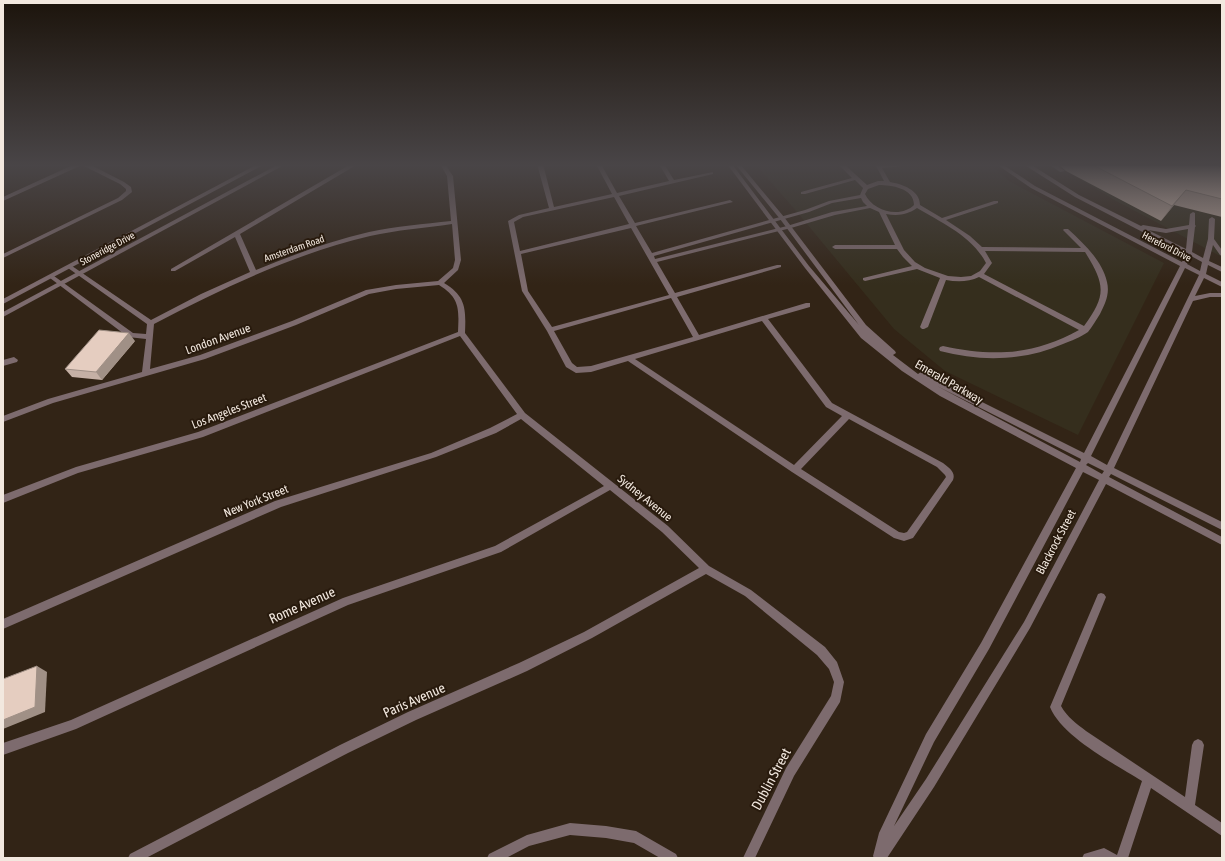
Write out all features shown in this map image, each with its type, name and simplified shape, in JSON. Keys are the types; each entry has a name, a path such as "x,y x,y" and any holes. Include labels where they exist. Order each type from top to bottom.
{"street":[{"path":"3,256 109,204"},
{"name":"Stoneridge Drive","path":"3,302 188,204"},
{"name":"Stoneridge Drive","path":"3,315 209,204"},
{"path":"174,270 288,204"},
{"path":"452,204 458,265 440,283 451,290 461,302 462,310 460,333"},
{"path":"570,204 516,217 511,221 525,291 550,330 569,365 576,370 591,369 808,305"},
{"path":"620,204 697,338"},
{"path":"518,253 721,204"},
{"name":"Emerald Parkway","path":"759,204 846,316 878,349 905,370 943,394 1084,462 1108,468 1222,526"},
{"name":"Emerald Parkway","path":"770,204 864,327 879,342 908,366 1084,462 1103,478 1222,541"},
{"path":"650,255 807,211 825,204"},
{"path":"868,204 870,207 882,212 897,214 906,213 917,206 963,234 981,249 989,263 987,268 972,278 963,279 943,278 917,267 905,257 882,212"},
{"path":"941,220 989,204"},
{"name":"Hereford Drive","path":"1066,204 1222,285"},
{"name":"Hereford Drive","path":"1093,204 1222,270"},
{"path":"654,262 779,230 834,213 870,207"},
{"name":"Blackrock Street","path":"879,858 883,838 930,738 985,646 1084,462 1183,266 1189,253 1193,226 1193,214"},
{"name":"Blackrock Street","path":"879,858 930,783 1027,625 1103,478 1192,299 1207,262 1211,239 1212,219"},
{"name":"Amsterdam Road","path":"151,323 254,273 285,261 369,234 454,222"},
{"path":"1131,224 1166,231 1193,226"},
{"path":"943,349 982,357 1026,354 1051,348 1071,339 1085,330 1101,310 1105,293 1102,273 1087,250 1066,230"},
{"path":"237,234 254,273"},
{"path":"1211,239 1222,254"},
{"path":"835,247 900,247"},
{"path":"981,249 1087,250"},
{"path":"550,330 779,266"},
{"path":"70,267 151,323 148,337 149,357 146,373"},
{"path":"865,280 917,267"},
{"path":"979,274 1085,330"},
{"path":"52,277 131,335 148,337"},
{"path":"924,327 943,278"},
{"name":"London Avenue","path":"3,418 51,401 189,361 287,326 368,292 396,287 440,283"},
{"path":"1192,299 1210,295 1222,295"},
{"path":"629,358 795,470 897,535 904,537 910,535 943,490 950,478 949,473 940,465 847,416 823,399 763,318"},
{"name":"Sydney Avenue","path":"460,333 522,415 665,529 706,569 748,593 821,651 833,666 839,682 836,698 824,716"},
{"name":"Los Angeles Street","path":"3,499 82,468 179,442 218,428 460,333"},
{"path":"3,363 14,360"},
{"name":"New York Street","path":"3,624 264,510 313,492 430,456 478,439 522,415"},
{"path":"795,470 847,416"},
{"name":"Rome Avenue","path":"3,749 72,725 346,601 498,549 611,486"},
{"name":"Paris Avenue","path":"134,858 344,749 412,716 523,667 588,635 706,569"},
{"path":"1101,597 1055,707 1057,714 1071,728 1222,830"},
{"name":"Dublin Street","path":"749,858 790,772 824,716"},
{"path":"1189,807 1198,745"},
{"path":"1122,858 1148,779"},
{"path":"493,858 527,841 570,829 606,832 636,838 672,858"},
{"path":"1088,858 1104,854 1112,858"}],"shaded area":[{"path":"790,204 1053,204 1164,263 1078,435 945,371 894,329"},
{"path":"1122,204 1222,204 1222,257"}],"building":[{"path":"99,330 129,333 96,372 65,369"},
{"path":"37,666 35,707 3,720 3,679"}]}
